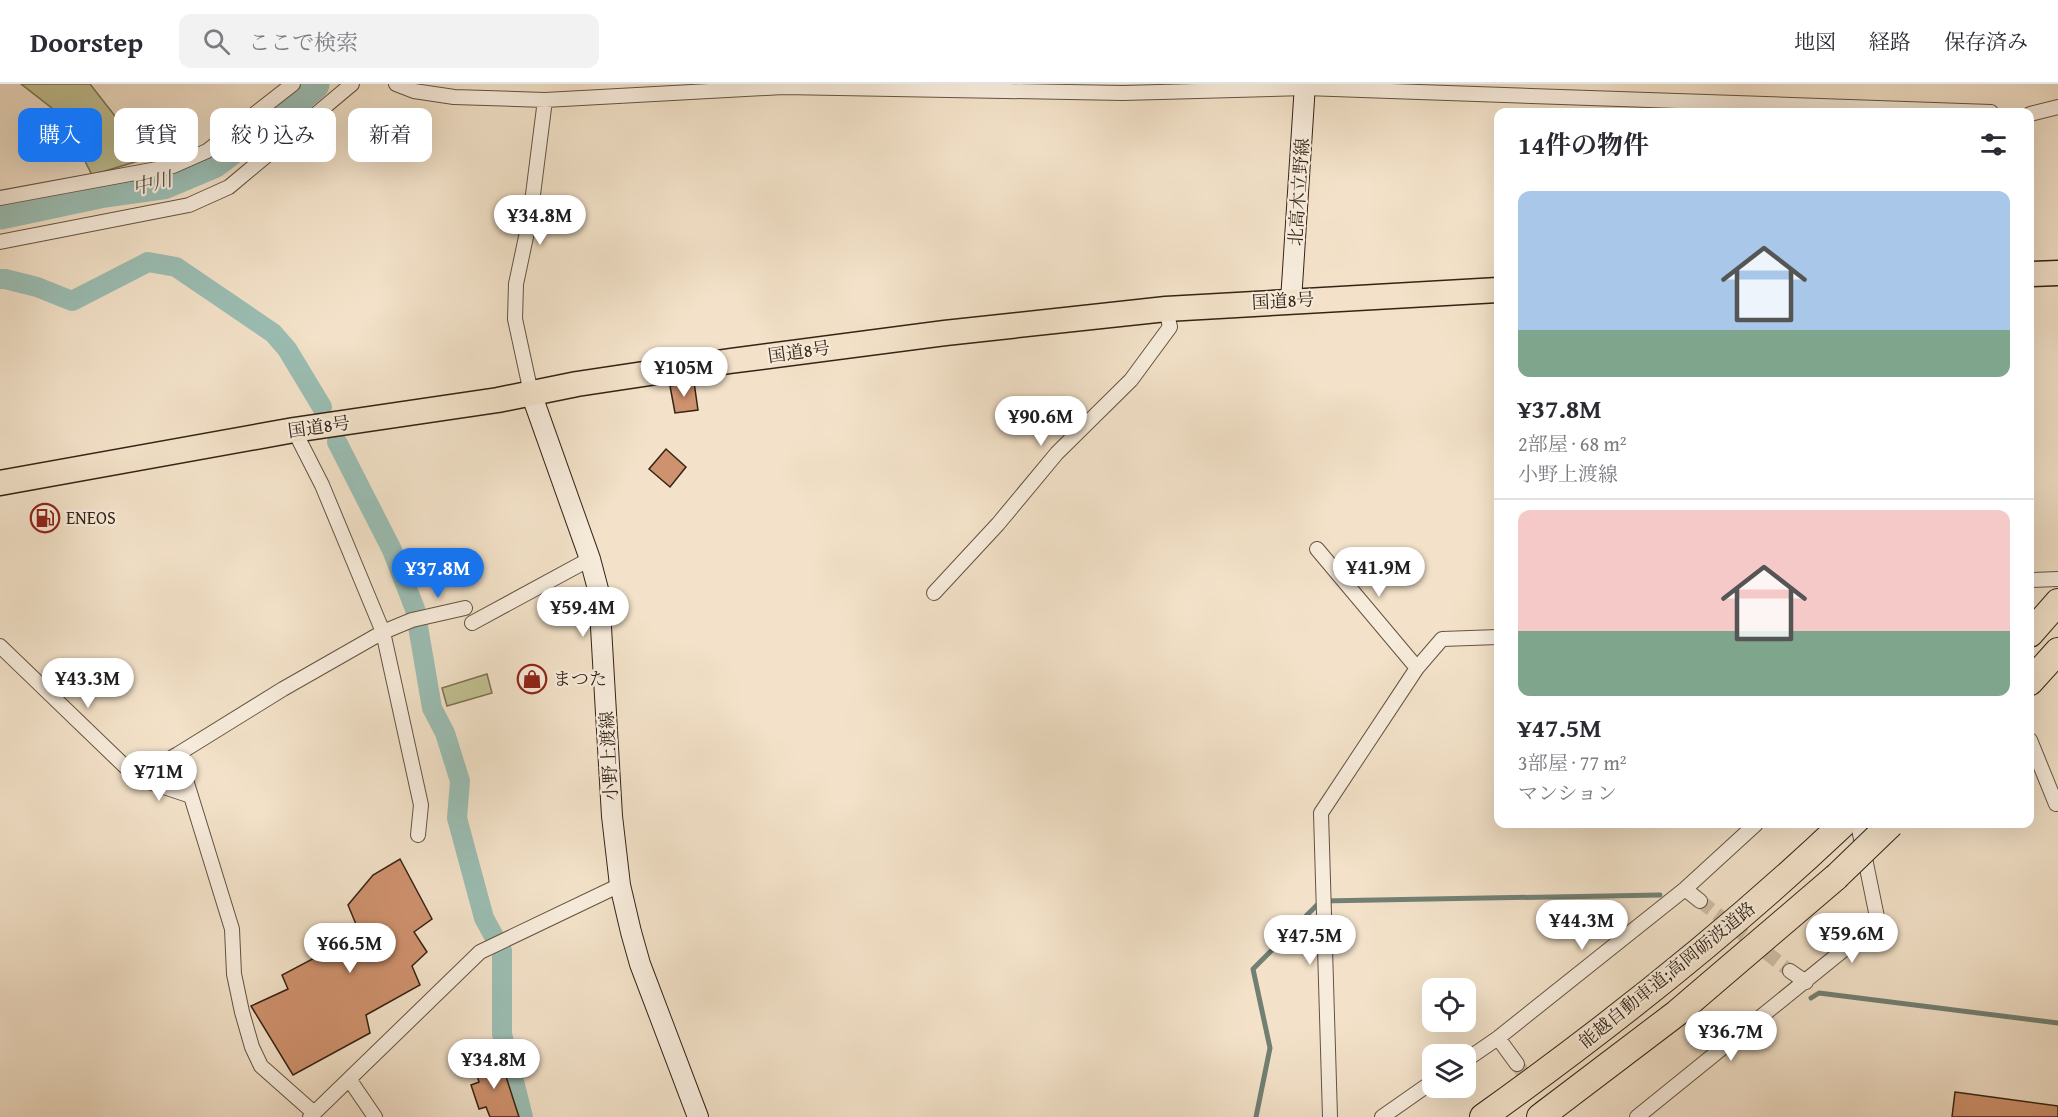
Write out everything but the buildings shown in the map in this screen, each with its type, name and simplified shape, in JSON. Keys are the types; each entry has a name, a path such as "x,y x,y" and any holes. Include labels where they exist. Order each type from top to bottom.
{"highway":[{"path":"2034,274 2058,273"},
{"name":"国道8号","path":"0,483 294,430 459,406 719,363 882,341 1167,309 1494,290"},
{"path":"2034,629 2058,602"},
{"path":"2034,678 2058,651"},
{"name":"能越自動車道;高岡砺波道路","path":"1483,1117 1572,1053 1661,983 1839,828"},
{"name":"能越自動車道;高岡砺波道路","path":"1540,1117 1677,1013 1836,877 1887,828"}],"main road":[{"name":"北高木立野線","path":"1291,301 1305,86"},
{"name":"小野上渡線","path":"531,393 590,559 599,593 612,816 620,885 640,964 698,1117"}],"street":[{"path":"0,198 173,166 207,151 293,84"},
{"path":"0,242 189,205 229,187 352,84"},
{"path":"396,84 414,91 454,96 545,100 643,90 783,87 870,86 1123,93 1305,86 1587,91 1914,108"},
{"path":"531,393 515,319 516,284 531,218 545,100"},
{"path":"2034,113 2058,107"},
{"path":"934,593 998,524 1057,453 1131,380 1170,327 1167,309"},
{"path":"294,430 322,485 383,632 422,805 418,835"},
{"path":"1317,549 1417,668"},
{"path":"472,623 590,559"},
{"path":"2034,580 2058,579"},
{"path":"137,778 283,689 383,632 416,619 465,608"},
{"path":"1330,1117 1321,813 1417,668 1442,639 1494,637"},
{"path":"0,646 137,778 191,796"},
{"path":"2034,750 2056,804"},
{"path":"178,754 232,929 234,974 252,1047 261,1066 312,1115 480,952 620,885"},
{"path":"1476,1053 1685,889 1752,828"},
{"path":"1637,1117 1878,922 1859,828"},
{"path":"1685,889 1700,901"},
{"path":"1790,971 1806,982"},
{"path":"1498,1038 1517,1064"},
{"path":"349,1079 375,1117"},
{"path":"1382,1117 1422,1089"}],"shaded area":[{"path":"21,84 90,84 114,115 114,162 135,162 92,175 85,162 102,162 102,108 52,108"},
{"path":"487,674 492,693 447,706 442,688"}],"waterway":[{"name":"中川","path":"0,213 99,192 163,183 213,162 284,109 313,84"},
{"path":"0,279 37,287 72,301 148,262 176,267 273,333 287,349 322,407"},
{"path":"337,442 392,550 415,609 432,708 445,733 460,781 457,818 484,918 502,951 502,1034 523,1117"},
{"path":"1256,1117 1270,1048 1253,969 1321,901 1660,895"},
{"path":"1811,998 1819,993 2058,1023"}],"tunnel":[{"path":"1700,901 1790,971"},
{"path":"1517,1064 1552,1115"}],"place":[{"name":"ENEOS","path":"45,518"},
{"name":"まつた","path":"532,679"}]}
